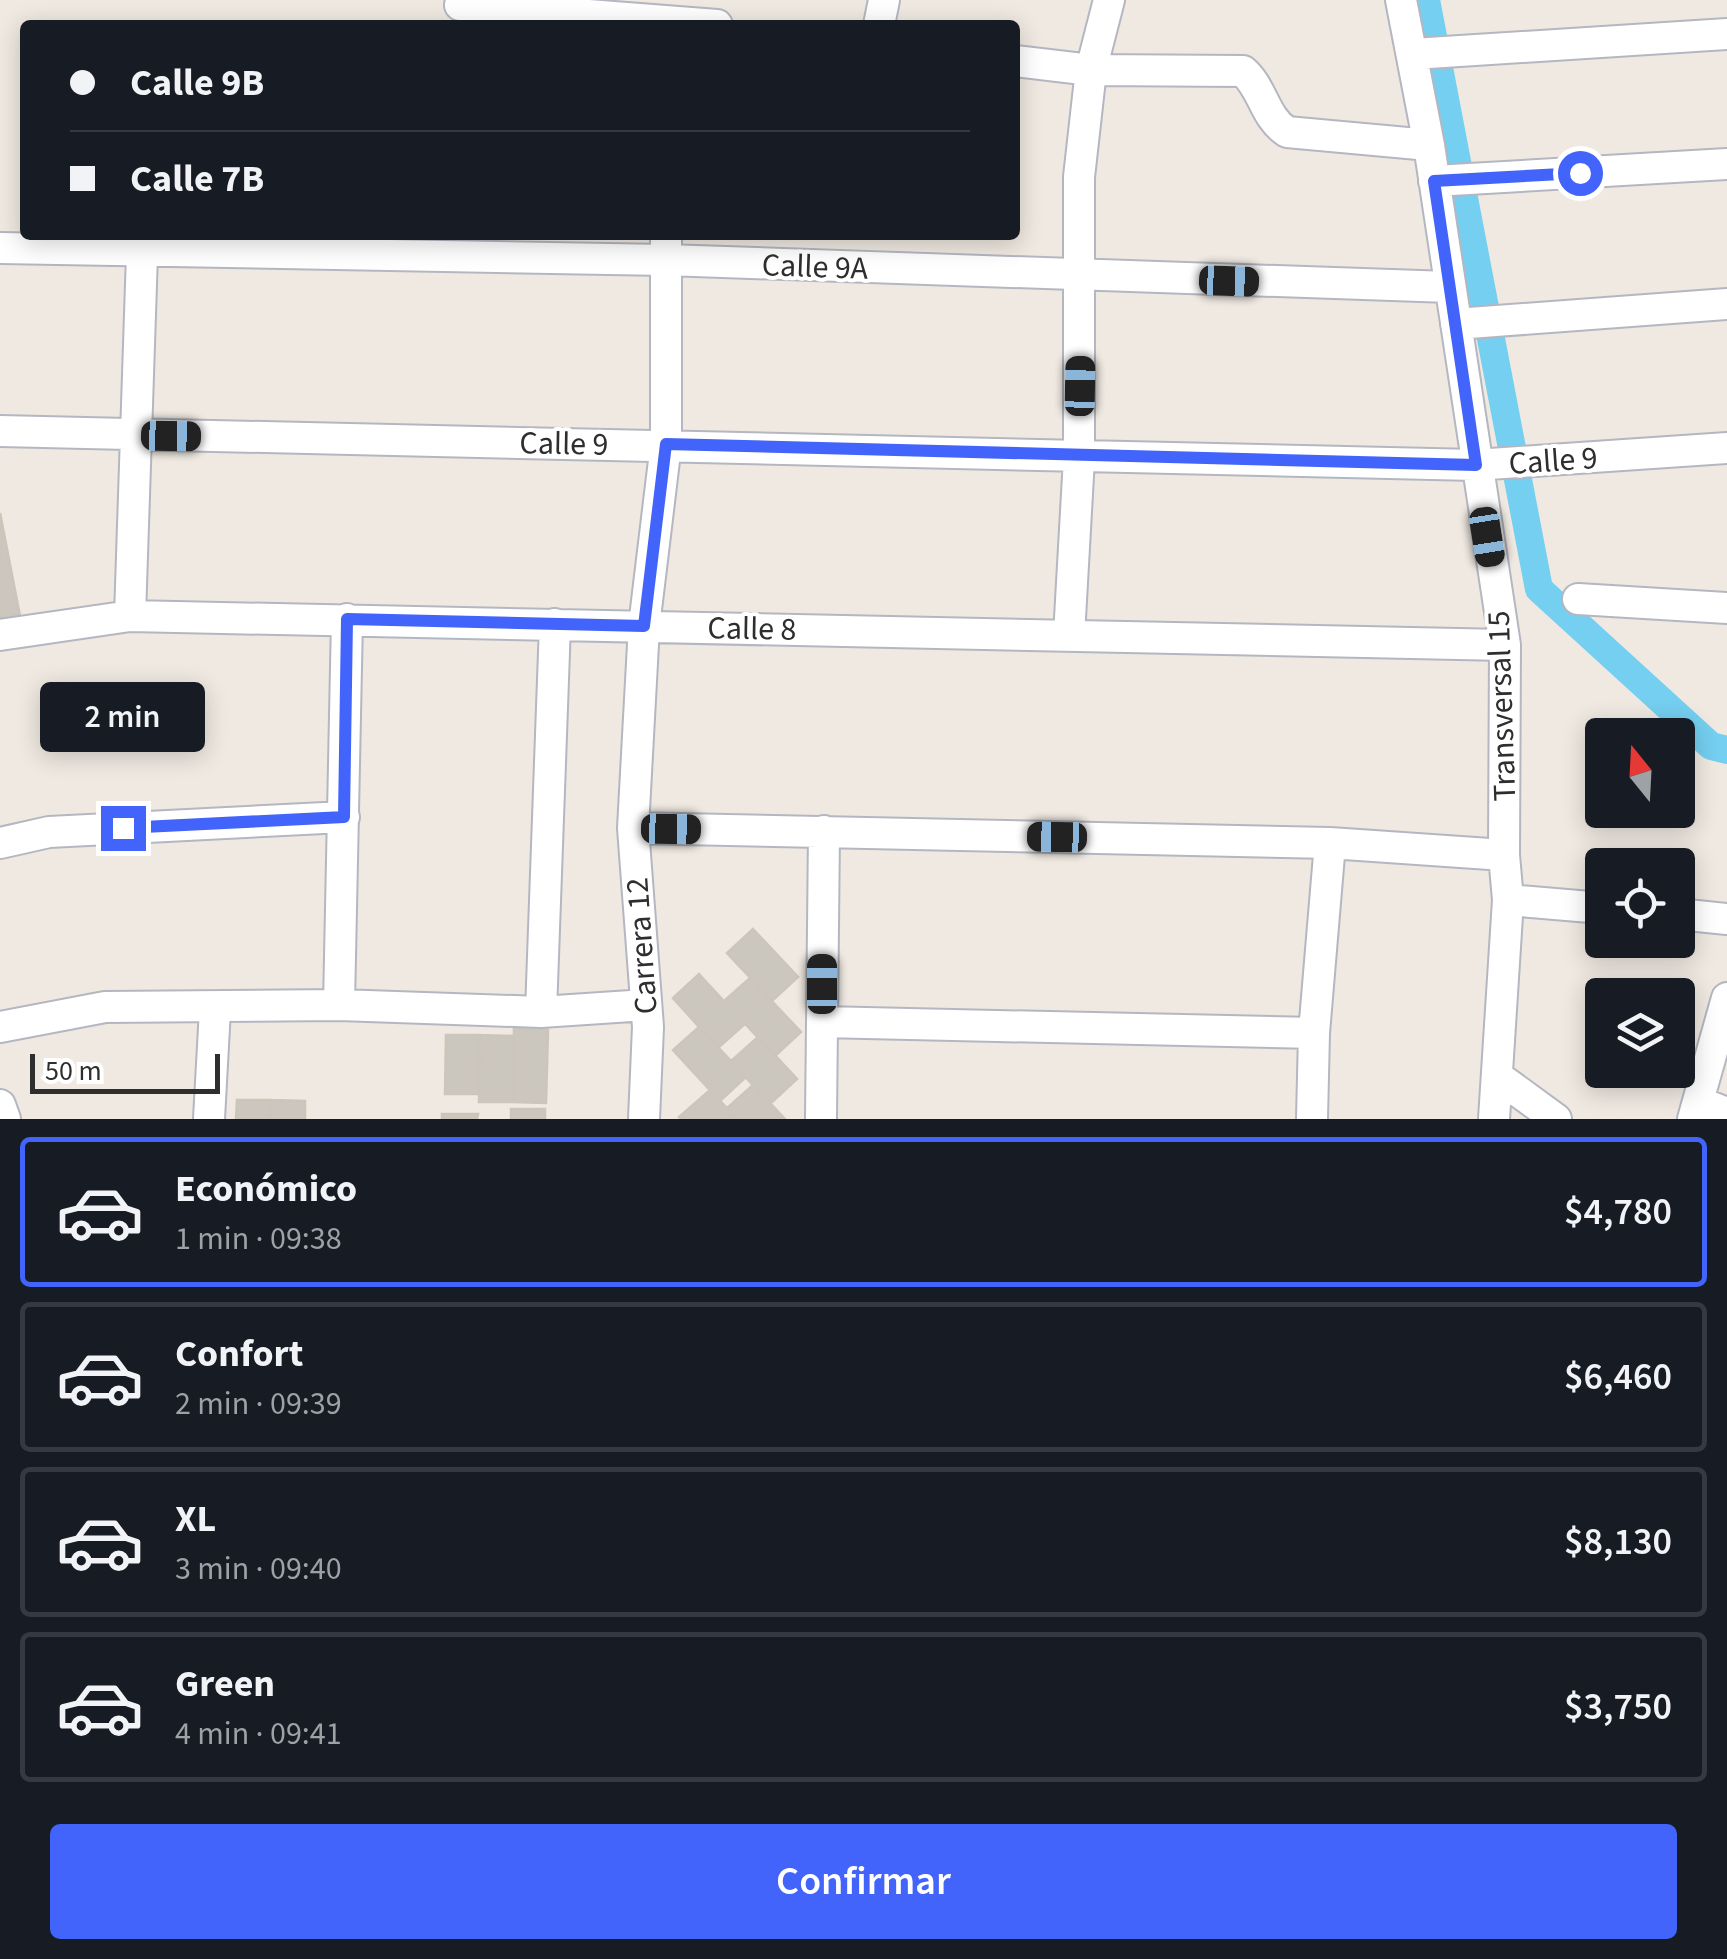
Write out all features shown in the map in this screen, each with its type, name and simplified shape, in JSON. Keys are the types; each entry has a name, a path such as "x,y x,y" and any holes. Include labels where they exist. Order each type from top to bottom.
{"street":[{"path":"1070,636 1079,458 1082,277 1078,177 1091,70 1109,0"},
{"name":"Transversal 15","path":"1400,0 1428,52 1429,145 1451,180 1449,287 1466,324 1505,645 1504,855 1508,900 1494,1119"},
{"path":"461,10 668,15 693,20"},
{"path":"1428,52 1727,34"},
{"path":"1020,62 1091,70 1242,72 1252,79 1274,123 1287,132 1429,145"},
{"path":"1451,180 1727,164"},
{"name":"Calle 9A","path":"0,248 142,254 479,246 666,247 1082,277 1449,287"},
{"name":"Carrera 12","path":"644,1119 646,1005 633,828 644,626 666,444 666,247"},
{"path":"130,616 142,254"},
{"path":"1466,324 1727,304"},
{"name":"Calle 9","path":"0,432 1486,464 1727,448"},
{"path":"1578,599 1727,608"},
{"name":"Calle 8","path":"0,635 130,616 1505,645"},
{"path":"339,1006 347,619"},
{"path":"540,1012 555,624"},
{"path":"0,843 49,832 344,817"},
{"path":"633,828 1330,843 1504,855"},
{"path":"821,1119 824,831"},
{"path":"1312,1119 1314,1033 1330,843"},
{"path":"1508,900 1585,907"},
{"path":"1695,915 1727,918"},
{"path":"1706,1111 1727,998"},
{"path":"0,1027 104,1007 339,1006 540,1012 646,1005"},
{"path":"209,1119 215,1009"},
{"path":"822,1022 1314,1033"},
{"path":"1497,1076 1556,1119"},
{"path":"0,1105 5,1119"}],"building":[{"path":"0,513 20,616 0,620"},
{"path":"753,929 798,977 772,1001 727,953"},
{"path":"699,974 745,1024 718,1048 673,998"},
{"path":"750,978 801,1032 775,1056 724,1001"},
{"path":"699,1027 746,1077 720,1101 673,1050"},
{"path":"514,1029 548,1030 546,1103 513,1102"},
{"path":"446,1035 480,1035 478,1094 445,1094"},
{"path":"480,1035 514,1036 513,1102 479,1102"},
{"path":"758,1037 797,1079 770,1104 731,1061"},
{"path":"753,1085 785,1119 737,1119 727,1108"},
{"path":"710,1090 737,1119 679,1117"},
{"path":"237,1100 271,1100 270,1119 236,1119"},
{"path":"271,1100 305,1101 305,1119 270,1119"},
{"path":"511,1109 545,1109 545,1119 511,1119"},
{"path":"442,1114 478,1114 477,1119 442,1119"}],"waterway":[{"path":"1426,0 1539,589 1711,746 1727,750"}],"route":[{"path":"123,828 344,817 347,619 644,626 666,444 1079,458 1476,465 1434,181 1580,173"}]}
